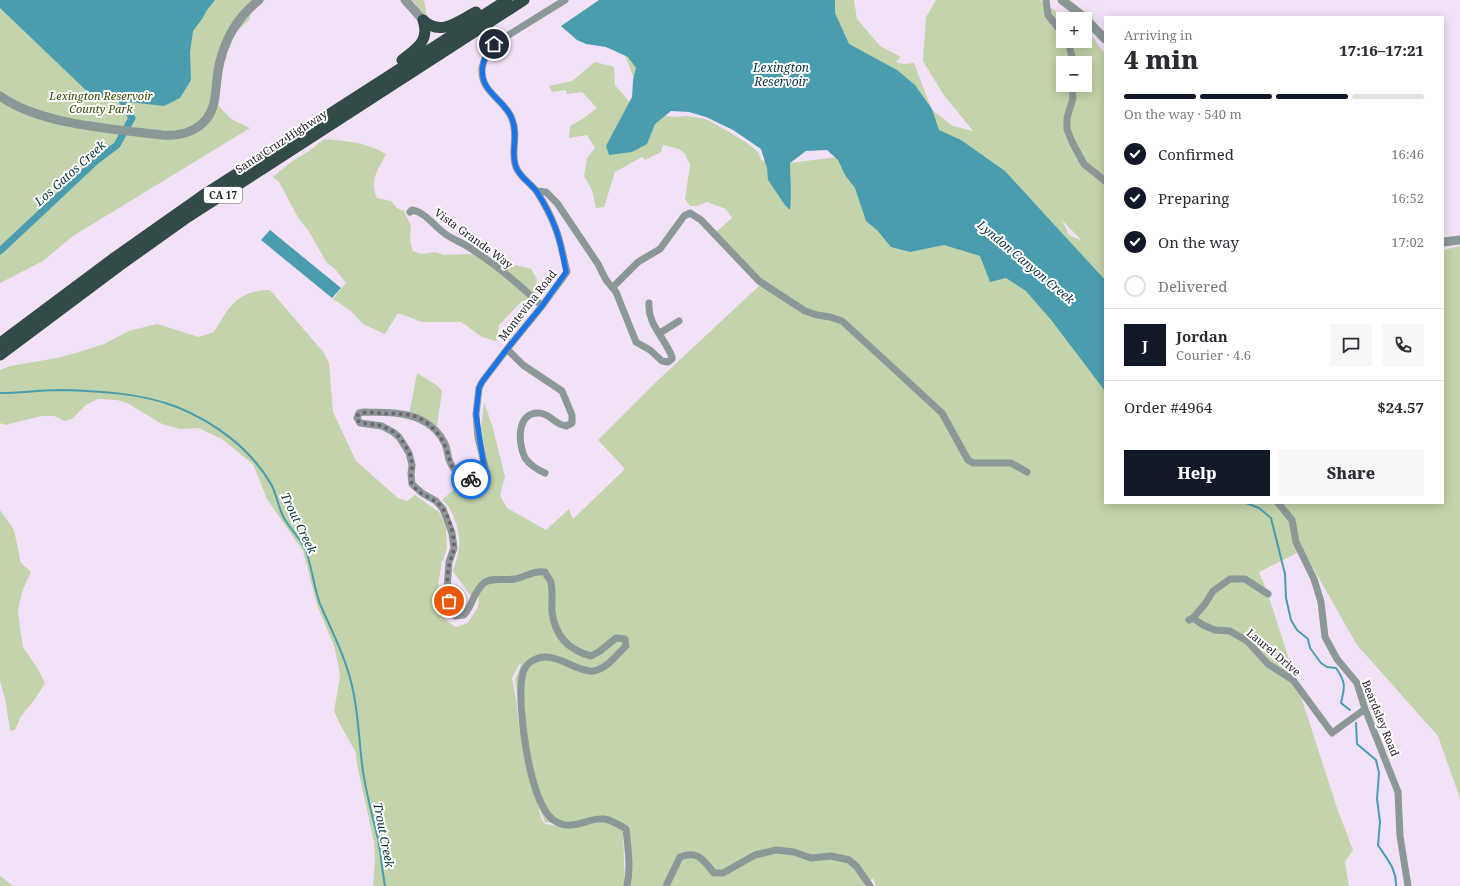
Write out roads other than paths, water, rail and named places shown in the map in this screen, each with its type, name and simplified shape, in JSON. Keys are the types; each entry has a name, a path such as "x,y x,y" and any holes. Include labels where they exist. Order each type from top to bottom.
{"highway":[{"path":"423,20 433,27 439,29 445,28 498,0"},
{"name":"Santa Cruz Highway","path":"0,343 114,258 179,212 507,0"},
{"name":"Santa Cruz Highway","path":"0,355 119,266 186,219 524,0"},
{"path":"359,95 410,54 422,42 426,33 423,20"}],"street":[{"path":"0,96 31,113 44,116 90,125 162,135 178,135 187,133 197,128 207,118 213,105 218,68 224,47 233,29 242,16 259,0"},
{"path":"405,0 423,20"},
{"name":"Montevina Road","path":"565,0 494,44 487,53 483,66 483,79 486,86 511,116 515,126 515,166 519,173 536,191 556,228 566,272 542,306 482,382 478,394 476,414 478,437 485,468 485,478 483,480 472,480 457,474 450,462 449,454 444,442 430,426 421,419 407,415 364,412 358,414 357,420 362,423 374,424 386,428 399,437 409,453 412,464 412,484 422,493 436,501 444,509 452,533 454,548 450,562 447,589 450,610 455,616 464,615 470,609 477,591 485,582 497,579 515,579 538,571 545,572 551,581 552,612 556,627 562,639 568,645 581,654 591,656 600,651 616,638 625,639 626,646 604,667 593,672 547,657 536,658 527,663 522,676 521,697 526,753 532,779 542,806 552,819 567,826 603,819 616,823 626,829 629,877 627,886"},
{"path":"1046,0 1048,15 1056,25"},
{"path":"1062,0 1084,17 1104,38"},
{"path":"1073,92 1073,98 1067,118 1068,129 1072,142 1084,164 1104,180"},
{"path":"536,191 546,192 557,203 598,264 606,280 616,292 636,342 650,350 666,363 672,359 672,357 652,321 648,310 649,303"},
{"name":"Vista Grande Way","path":"410,212 412,210 417,210 445,234 473,249 523,288 542,306"},
{"path":"613,287 638,262 660,248 684,216 690,213 701,220 759,281 805,311 842,321 848,326 942,413 968,460 973,463 1011,463 1027,472"},
{"path":"1444,242 1460,240"},
{"path":"660,333 679,322"},
{"path":"507,349 523,365 562,392 572,415 572,423 566,426 558,424 544,413 533,413 525,418 520,429 525,457 533,466 545,473"},
{"name":"Beardsley Road","path":"1279,504 1292,520 1296,542 1314,579 1321,602 1325,637 1337,659 1357,683 1365,709 1398,792 1400,836 1408,886"},
{"name":"Laurel Drive","path":"1268,594 1245,579 1230,579 1213,591 1205,604 1191,619 1215,630 1230,631 1247,641 1268,664 1293,680 1332,733 1365,709"},
{"path":"666,886 680,857 689,854 697,855 714,874 723,873 755,855 776,850 794,852 811,858 831,856 849,860 857,867 870,886"}],"water":[{"path":"0,0 215,0 193,31 190,52 191,80 180,98 164,106 94,98 0,8"},
{"name":"Lexington Reservoir","path":"599,0 835,0 835,13 849,44 897,70 915,85 932,109 939,130 961,140 1005,171 1104,279 1104,390 1052,321 1026,291 1006,278 990,282 980,256 944,245 910,252 891,247 877,230 866,221 855,188 845,175 838,160 827,150 806,151 790,163 790,210 768,180 767,168 761,149 733,130 706,117 689,112 671,111 655,124 647,144 632,152 609,155 606,146 632,97 633,80 636,68 628,57 606,47 586,44 577,40 561,26"},
{"path":"270,230 341,288 332,298 261,240"}],"waterway":[{"name":"Los Gatos Creek","path":"0,251 96,161 117,145 132,118 122,101"},
{"name":"Trout Creek","path":"0,393 54,390 91,391 135,396 163,402 191,413 217,428 253,459 271,484 284,518 306,551 320,604 341,652 351,680 356,704 363,774 378,839 385,886"},
{"name":"Lyndon Canyon Creek","path":"1249,504 1259,508 1271,518 1285,574 1286,598 1291,620 1297,630 1308,639 1310,648 1321,663 1327,667 1336,668 1342,677 1344,685 1341,703 1350,710"},
{"name":"Lyndon Canyon Creek","path":"1356,723 1357,744 1376,760 1379,773 1377,799 1380,822 1378,845 1393,869 1396,886"}],"park label":[{"name":"Lexington Reservoir County Park","path":"101,101"}]}
